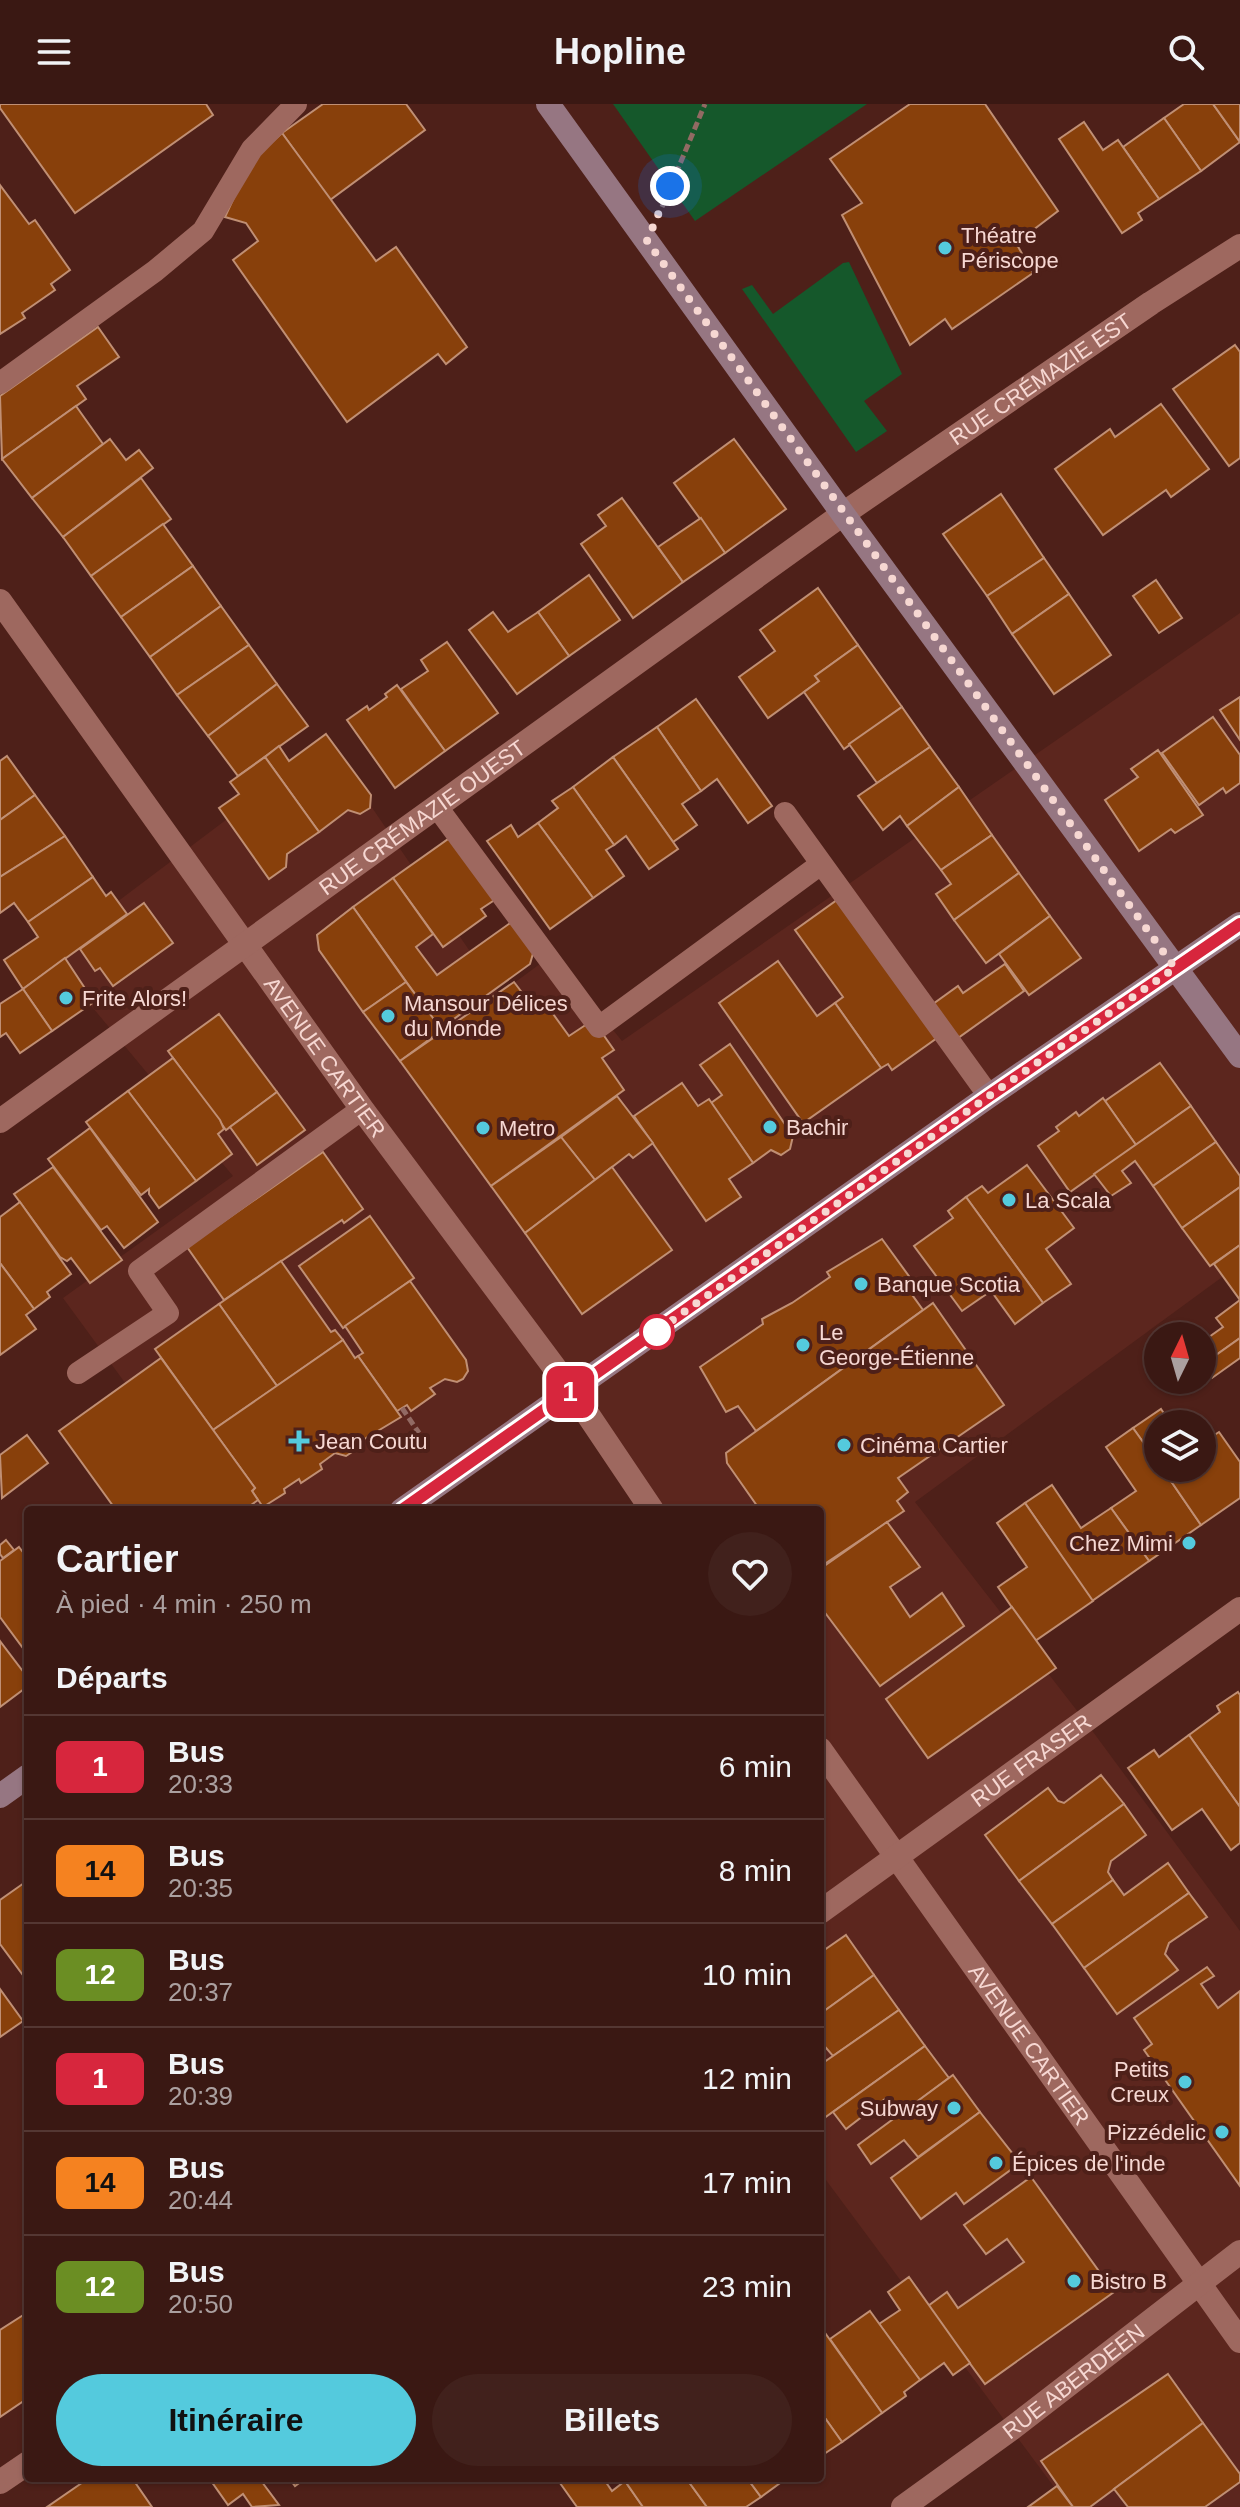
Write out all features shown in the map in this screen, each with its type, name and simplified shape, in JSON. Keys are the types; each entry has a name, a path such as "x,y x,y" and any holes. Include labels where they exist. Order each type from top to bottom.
{"street":[{"path":"548,104 843,514 1240,1056"},
{"name":"RUE CRÉMAZIE EST","path":"843,514 1151,303 1240,246"},
{"name":"RUE CRÉMAZIE OUEST","path":"0,1121 843,514"},
{"name":"AVENUE CARTIER","path":"0,601 362,1109 572,1391 649,1506"},
{"path":"408,1506 989,1096 1240,924"},
{"name":"RUE FRASER","path":"824,1909 1240,1609"},
{"name":"AVENUE CARTIER","path":"824,1755 1240,2341"},
{"path":"0,1796 24,1779"},
{"name":"RUE ABERDEEN","path":"903,2507 1011,2429 1240,2252"},
{"path":"0,2482 24,2466"}],"lane":[{"path":"0,383 155,271 203,231 252,149 296,104"},
{"path":"437,807 599,1027 821,864"},
{"path":"785,813 989,1096"},
{"path":"78,1373 168,1313 139,1271 362,1109"}],"path":[{"path":"647,241 705,104"},
{"path":"402,1408 419,1433"}],"shaded area":[{"path":"1240,613 1240,1264 1161,1322 1144,1322 1144,1334 915,1502 1085,1721 1240,1931 1240,2507 1069,2507 824,2177 824,1506 649,1506 571,1391 407,1506 215,1506 63,1298 233,1176 48,954 328,743 499,994 552,955 622,1041"}],"green space":[{"path":"613,104 867,104 695,221"},
{"path":"849,262 902,374 864,401 887,431 856,452 742,289 752,285 773,314 843,263"}],"building":[{"path":"0,104 206,104 213,115 75,213"},
{"path":"323,104 406,104 425,130 330,200 282,133"},
{"path":"910,104 985,104 1058,211 1016,243 1033,273 952,329 945,319 910,345 842,215 862,203 830,159"},
{"path":"1184,104 1213,104 1240,142 1201,171 1164,118"},
{"path":"1213,104 1240,104 1240,142"},
{"path":"1164,118 1201,171 1159,199 1123,147"},
{"path":"1084,122 1103,150 1118,140 1159,199 1138,213 1142,220 1122,233 1059,139"},
{"path":"282,133 376,261 396,247 467,347 446,364 438,354 347,422 233,260 258,241 246,223 225,217 242,180 261,152"},
{"path":"0,185 29,224 35,220 70,270 51,284 55,290 22,313 25,318 0,334"},
{"path":"98,327 119,357 77,386 86,399 2,459 0,396"},
{"path":"1235,345 1240,352 1240,458 1229,466 1173,389"},
{"path":"1161,404 1209,469 1171,497 1166,490 1103,535 1055,469 1110,429 1115,437"},
{"path":"76,406 103,444 32,498 2,459"},
{"path":"110,439 126,460 139,450 153,468 63,537 32,498"},
{"path":"734,439 786,509 725,553 674,483"},
{"path":"141,478 171,519 91,576 63,537"},
{"path":"1001,494 1044,558 987,596 943,534"},
{"path":"622,498 683,582 633,618 581,544 606,526 598,515"},
{"path":"701,518 725,553 683,582 658,547"},
{"path":"163,524 193,566 121,617 91,576"},
{"path":"1044,558 1069,594 1012,634 987,596"},
{"path":"193,566 221,606 150,657 121,617"},
{"path":"589,575 620,620 569,656 538,612"},
{"path":"1156,580 1182,618 1159,633 1133,596"},
{"path":"818,588 858,645 815,676 819,681 768,718 739,677 775,651 760,630"},
{"path":"1069,594 1111,655 1054,694 1012,634"},
{"path":"221,606 249,645 177,695 150,657"},
{"path":"493,612 508,632 538,612 569,656 517,694 469,630"},
{"path":"447,642 498,713 445,751 401,689 428,671 421,660"},
{"path":"249,645 277,684 208,736 177,695"},
{"path":"858,645 902,707 844,749 804,692 819,681 815,676"},
{"path":"277,684 308,726 238,776 208,736"},
{"path":"397,685 445,751 395,788 347,720 367,706 369,710"},
{"path":"1240,697 1240,740 1220,710"},
{"path":"696,699 772,806 748,823 717,779 701,791 657,727"},
{"path":"902,707 930,747 877,783 849,744"},
{"path":"1213,717 1240,755 1240,783 1226,793 1223,788 1199,805 1162,753"},
{"path":"657,727 701,791 682,804 697,825 673,842 613,757"},
{"path":"326,734 371,795 370,808 360,814 348,810 319,832 265,757 279,746 289,761"},
{"path":"930,747 959,787 907,826 900,816 883,830 858,796"},
{"path":"1158,750 1203,815 1175,833 1171,829 1139,851 1105,800 1138,777 1131,769"},
{"path":"7,756 35,795 0,820 0,761"},
{"path":"265,757 319,832 287,854 286,867 269,879 219,808 239,794 230,782"},
{"path":"613,757 678,849 649,869 626,836 614,845 573,787"},
{"path":"573,787 614,845 606,850 624,876 593,898 538,823 558,808 552,801"},
{"path":"959,787 992,835 941,870 907,826"},
{"path":"35,795 65,836 0,877 0,820"},
{"path":"538,823 593,898 550,929 487,841 511,825 518,837"},
{"path":"992,835 1019,873 954,920 936,894 951,884 941,870"},
{"path":"65,836 93,877 28,922 14,903 0,913 0,877"},
{"path":"451,837 496,899 481,909 486,916 443,947 393,878"},
{"path":"1019,873 1050,916 986,963 954,920"},
{"path":"93,877 106,896 111,892 127,914 23,989 4,960 38,937 28,922"},
{"path":"393,878 433,934 416,947 437,975 513,921 534,950 530,964 440,1029 353,907"},
{"path":"837,900 937,1038 892,1070 888,1064 881,1068 835,1003 843,997 795,930"},
{"path":"144,903 173,943 113,986 100,968 95,971 80,949"},
{"path":"353,907 406,982 363,1012 319,950 317,935"},
{"path":"1050,916 1081,958 1029,995 999,954"},
{"path":"65,958 94,1002 52,1031 23,989"},
{"path":"778,961 817,1016 835,1003 881,1068 803,1123 719,1003"},
{"path":"1005,964 1024,991 958,1038 933,1004 958,986 963,993"},
{"path":"406,982 442,1030 400,1061 363,1012"},
{"path":"514,982 533,1007 543,1000 569,1036 593,1020 614,1050 602,1058 624,1090 491,1186 400,1061"},
{"path":"23,989 52,1031 20,1053 6,1033 0,1037 0,1004"},
{"path":"219,1014 277,1092 226,1130 168,1051"},
{"path":"730,1044 793,1136 790,1149 781,1155 771,1150 753,1163 711,1103 722,1095 700,1065"},
{"path":"173,1058 220,1120 224,1129 218,1134 232,1154 196,1181 128,1091"},
{"path":"1160,1063 1191,1106 1136,1145 1105,1101"},
{"path":"682,1083 698,1106 709,1099 753,1163 729,1179 741,1197 706,1221 634,1116"},
{"path":"128,1091 196,1181 159,1208 149,1189 141,1195 86,1122"},
{"path":"277,1092 305,1130 257,1165 230,1127"},
{"path":"617,1096 653,1143 633,1158 629,1154 595,1180 561,1137"},
{"path":"1103,1098 1136,1145 1070,1192 1038,1146 1059,1131 1056,1127 1076,1112 1079,1116"},
{"path":"1191,1106 1216,1142 1153,1186 1135,1161 1122,1171 1131,1183 1111,1196 1094,1174"},
{"path":"90,1128 158,1222 124,1248 107,1226 101,1230 48,1159"},
{"path":"561,1137 595,1180 525,1233 491,1186"},
{"path":"1216,1142 1240,1176 1240,1187 1182,1228 1153,1186"},
{"path":"323,1152 363,1209 224,1300 187,1247"},
{"path":"1027,1165 1074,1228 1046,1249 1071,1284 1043,1303 966,1197 982,1186 988,1193"},
{"path":"53,1167 122,1260 90,1283 71,1258 67,1261 60,1257 14,1194"},
{"path":"612,1167 672,1250 582,1314 525,1233"},
{"path":"1240,1187 1240,1245 1210,1266 1182,1228"},
{"path":"966,1197 1043,1303 1015,1324 991,1291 962,1311 914,1246 953,1218 948,1211"},
{"path":"20,1202 71,1274 47,1292 50,1297 34,1309 0,1263 0,1217"},
{"path":"370,1216 414,1278 343,1328 299,1266"},
{"name":"Le George-Étienne","path":"882,1239 919,1290 913,1296 923,1310 756,1431 738,1406 726,1412 700,1367 763,1324 762,1319 830,1277 827,1272"},
{"path":"1240,1245 1240,1300 1214,1264"},
{"path":"281,1261 331,1332 335,1330 343,1340 277,1386 219,1304"},
{"path":"0,1263 34,1309 26,1315 36,1329 0,1355"},
{"path":"410,1281 466,1360 468,1371 457,1382 445,1379 430,1388 435,1394 411,1411 407,1405 397,1411 358,1356 363,1353 345,1326"},
{"path":"1240,1300 1240,1338 1216,1355 1216,1332 1223,1327 1216,1318"},
{"path":"933,1303 1004,1405 898,1478 908,1492 897,1501 904,1511 824,1564 824,1506 757,1506 727,1463 726,1453"},
{"path":"219,1304 277,1386 213,1430 155,1349"},
{"path":"1240,1338 1240,1358 1216,1375 1216,1355"},
{"path":"343,1340 401,1417 361,1441 360,1447 346,1456 335,1453 320,1464 322,1469 301,1483 299,1479 265,1506 213,1430"},
{"path":"161,1358 255,1488 252,1491 258,1500 250,1506 113,1506 59,1431"},
{"path":"1144,1421 1144,1443 1133,1428"},
{"path":"1133,1428 1144,1443 1144,1482 1172,1482 1201,1525 1149,1561 1111,1508 1136,1491 1106,1447"},
{"path":"1219,1432 1240,1462 1240,1498 1201,1525 1172,1482 1216,1482 1216,1434"},
{"path":"27,1435 48,1463 2,1498 0,1455"},
{"path":"1052,1485 1081,1528 1111,1508 1149,1561 1092,1601 1025,1503"},
{"path":"1025,1503 1093,1601 1035,1641 998,1587 1027,1567 997,1523"},
{"path":"887,1522 920,1567 890,1587 910,1617 942,1593 964,1626 880,1686 824,1611 824,1566"},
{"path":"6,1540 14,1550 3,1558 0,1545"},
{"path":"19,1547 24,1554 24,1650 0,1617 0,1561"},
{"path":"1012,1607 1056,1668 928,1758 886,1699"},
{"path":"0,1641 24,1673 24,1689 0,1707"},
{"path":"1238,1692 1240,1807 1189,1735 1220,1712 1217,1706"},
{"path":"1189,1735 1240,1807 1240,1843 1231,1850 1202,1809 1172,1830 1128,1768 1154,1750 1159,1757"},
{"path":"1101,1775 1124,1804 1019,1881 985,1835 1048,1788 1058,1801 1064,1803"},
{"path":"1124,1804 1146,1835 1111,1861 1108,1872 1113,1880 1052,1924 1019,1881"},
{"path":"1168,1863 1189,1893 1084,1968 1052,1924 1113,1880 1124,1895"},
{"path":"24,1883 24,1977 0,1944 0,1900"},
{"path":"1189,1893 1207,1917 1169,1943 1165,1954 1178,1970 1117,2014 1084,1968"},
{"path":"846,1935 874,1975 824,2011 824,1950"},
{"path":"1207,1967 1214,1976 1201,1984 1218,2008 1240,1991 1240,2186 1144,2050 1152,2044 1134,2018"},
{"path":"874,1975 899,2010 833,2056 824,2046 824,2011"},
{"path":"0,1989 23,2021 0,2037"},
{"path":"899,2010 925,2046 824,2118 824,2062"},
{"path":"925,2046 949,2078 898,2116 885,2099 846,2129 833,2112"},
{"path":"953,2075 980,2112 918,2157 904,2140 871,2164 858,2145"},
{"path":"980,2112 1020,2163 964,2204 956,2193 921,2219 891,2178"},
{"path":"1031,2177 1114,2292 985,2384 928,2306 947,2292 958,2308 1024,2262 1007,2239 986,2254 964,2225"},
{"path":"909,2277 970,2363 953,2375 944,2363 920,2380 879,2324 900,2310 888,2292"},
{"path":"870,2311 920,2380 904,2392 906,2396 882,2413 830,2339"},
{"path":"24,2315 24,2401 0,2417 0,2330"},
{"path":"824,2331 882,2413 842,2442 824,2417"},
{"path":"1168,2374 1203,2423 1090,2507 1073,2507 1041,2461"},
{"path":"824,2417 842,2442 824,2454"},
{"path":"1203,2423 1240,2474 1240,2482 1205,2507 1128,2507 1114,2489"},
{"path":"83,2482 135,2482 152,2507 47,2507"},
{"path":"212,2482 262,2482 279,2505 252,2507 243,2494 228,2505"},
{"path":"606,2482 612,2491 626,2482 643,2507 577,2507 560,2483"},
{"path":"626,2482 689,2482 707,2507 643,2507"},
{"path":"689,2482 750,2482 761,2497 746,2507 707,2507"},
{"path":"750,2482 782,2482 761,2497"},
{"path":"1057,2486 1073,2507 1028,2507"}],"bus line":[{"name":"1","path":"408,1506 989,1096 1240,924"}],"place":[{"name":"Théatre Périscope","path":"945,248"},
{"name":"Frite Alors!","path":"66,998"},
{"name":"Mansour Délices du Monde","path":"388,1016"},
{"name":"Bachir","path":"770,1127"},
{"name":"Metro","path":"483,1128"},
{"name":"La Scala","path":"1009,1200"},
{"name":"Banque Scotia","path":"861,1284"},
{"name":"Le George-Étienne","path":"803,1345"},
{"name":"Jean Coutu","path":"299,1441"},
{"name":"Cinéma Cartier","path":"844,1445"},
{"name":"Chez Mimi","path":"1189,1543"},
{"name":"Petits Creux","path":"1185,2082"},
{"name":"Subway","path":"954,2108"},
{"name":"Pizzédelic","path":"1222,2132"},
{"name":"Épices de l'inde","path":"996,2163"},
{"name":"Bistro B","path":"1074,2281"}],"route":[{"path":"657,1332 653,1334 1175,968 647,241 670,186"}]}
